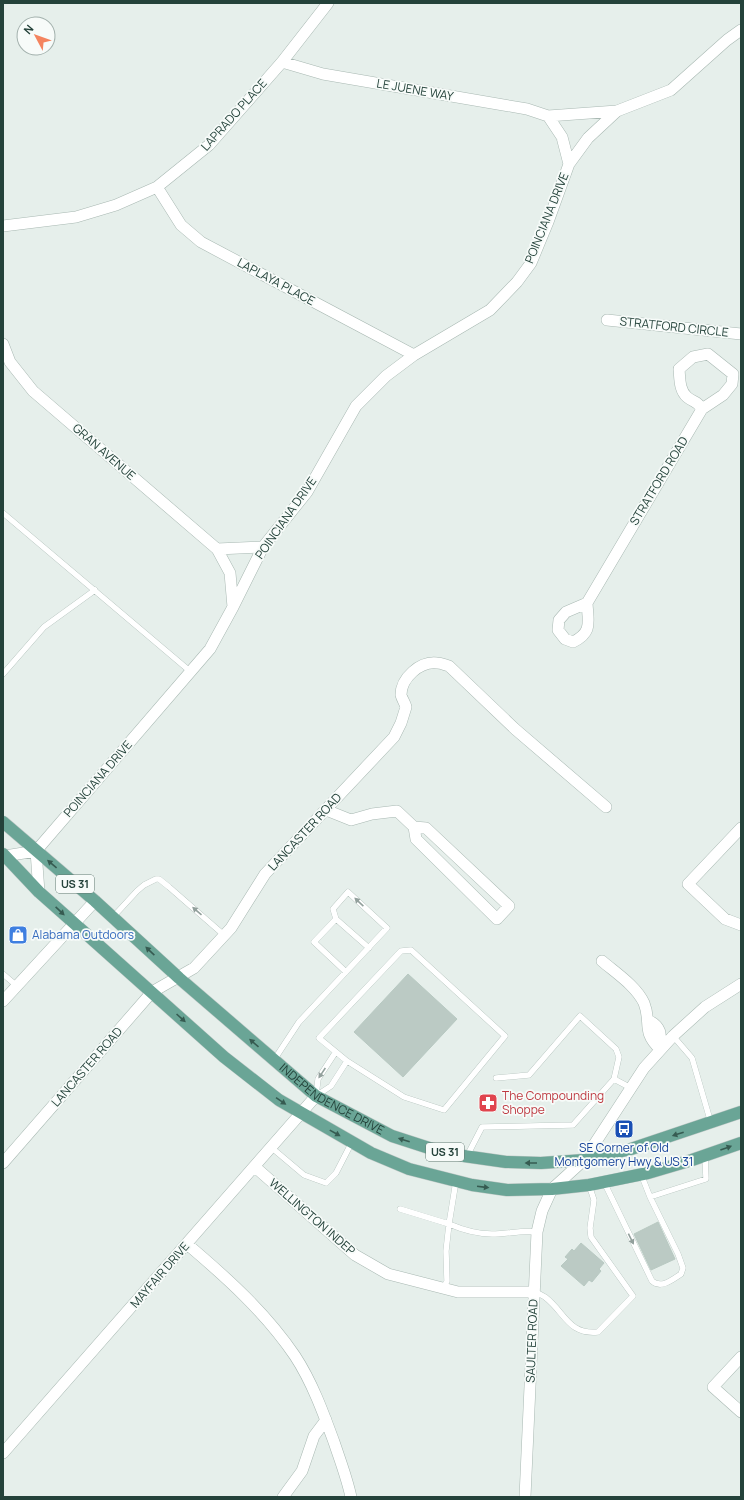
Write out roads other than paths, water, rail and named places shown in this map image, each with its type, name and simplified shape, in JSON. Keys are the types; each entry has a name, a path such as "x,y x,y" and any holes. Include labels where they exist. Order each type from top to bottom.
{"main road":[{"name":"INDEPENDENCE DRIVE","path":"3,822 114,917 179,978 316,1096 392,1136 429,1148 466,1157 506,1162 541,1163 584,1160 631,1149 741,1112"},
{"name":"INDEPENDENCE DRIVE","path":"4,855 39,892 224,1057 280,1100 301,1114 371,1153 409,1169 472,1185 507,1190 552,1189 589,1185 641,1174 705,1156 741,1143"}],"street":[{"name":"LAPRADO PLACE","path":"3,226 76,217 116,205 156,187 209,145 282,62 328,3"},
{"name":"POINCIANA DRIVE","path":"569,164 562,137 548,116 617,111 671,90 727,40 741,30"},
{"name":"LE JUENE WAY","path":"282,62 323,74 527,109 548,116"},
{"name":"POINCIANA DRIVE","path":"36,851 210,649 263,547 307,492 356,406 386,376 414,355 490,310 517,282 531,263 569,164 588,138 617,111"},
{"name":"LAPLAYA PLACE","path":"156,187 181,225 201,242 414,355"},
{"name":"STRATFORD CIRCLE","path":"607,320 741,334"},
{"name":"GRAN AVENUE","path":"3,344 10,362 33,391 217,550 230,573 233,607"},
{"name":"STRATFORD CIRCLE","path":"702,409 699,403 686,396 680,384 679,369 693,357 708,354 737,374"},
{"name":"STRATFORD ROAD","path":"587,603 702,409 723,395 732,384 737,374"},
{"path":"217,550 263,547"},
{"name":"LANCASTER ROAD","path":"3,1163 152,992 179,978 194,968 230,928 265,874 394,738 406,707 401,696 404,684 411,673 423,665 437,662 449,666 515,729 606,807"},
{"path":"326,810 351,820 372,814 397,811 414,827 416,839 498,919 509,906 426,828 414,827"},
{"path":"741,828 688,884 725,919 741,925"},
{"path":"4,855 36,851 39,892"},
{"path":"450,873 461,861"},
{"path":"3,1001 95,901"},
{"path":"602,961 624,979 640,996 648,1020 647,1029 652,1041 660,1049"},
{"path":"552,1189 584,1160 644,1068 660,1049 705,1007 741,984"},
{"name":"MAYFAIR DRIVE","path":"3,1453 316,1096"},
{"name":"WELLINGTON INDEP","path":"255,1167 355,1255 388,1274 458,1292 534,1292"},
{"name":"SAULTER ROAD","path":"525,1497 537,1232 542,1211 552,1189"},
{"path":"187,1244 220,1272 263,1316 295,1356 315,1394 326,1420 348,1483 350,1497"},
{"path":"741,1357 713,1387 741,1412"},
{"path":"284,1497 302,1471 314,1436 326,1420"}],"lane":[{"path":"3,513 191,672"},
{"path":"3,674 44,627 95,590"},
{"path":"114,917 136,891 153,879 159,879 169,886 224,935"},
{"path":"274,1060 299,1022 387,928 348,892 333,909 336,919 368,948"},
{"path":"336,919 314,942 346,972"},
{"path":"406,950 411,950 505,1036 444,1110 404,1097 335,1053 319,1038 400,951 406,950"},
{"path":"3,974 17,986"},
{"path":"466,1157 482,1127 573,1125 614,1079 619,1057 616,1049 580,1016 529,1075 496,1078"},
{"path":"673,1036 692,1058 711,1123"},
{"path":"316,1096 318,1078 335,1053"},
{"path":"316,1096 331,1086 347,1061"},
{"path":"614,1079 631,1088"},
{"path":"272,1148 304,1175 326,1183 336,1173 352,1142"},
{"path":"650,1197 706,1179 705,1156"},
{"path":"604,1182 652,1280 655,1284 661,1285 681,1274 683,1268 641,1174"},
{"path":"443,1289 446,1282 446,1251 456,1181"},
{"path":"534,1292 545,1297 571,1325 588,1333 598,1332 633,1296 591,1237 590,1228 594,1200 589,1185"},
{"path":"400,1209 467,1231 494,1234 525,1231 537,1232"}],"place":[{"name":"Alabama Outdoors","path":"18,935"},
{"name":"The Compounding Shoppe","path":"488,1103"},
{"name":"SE Corner of Old Montgomery Hwy & US 31","path":"624,1129"}]}
